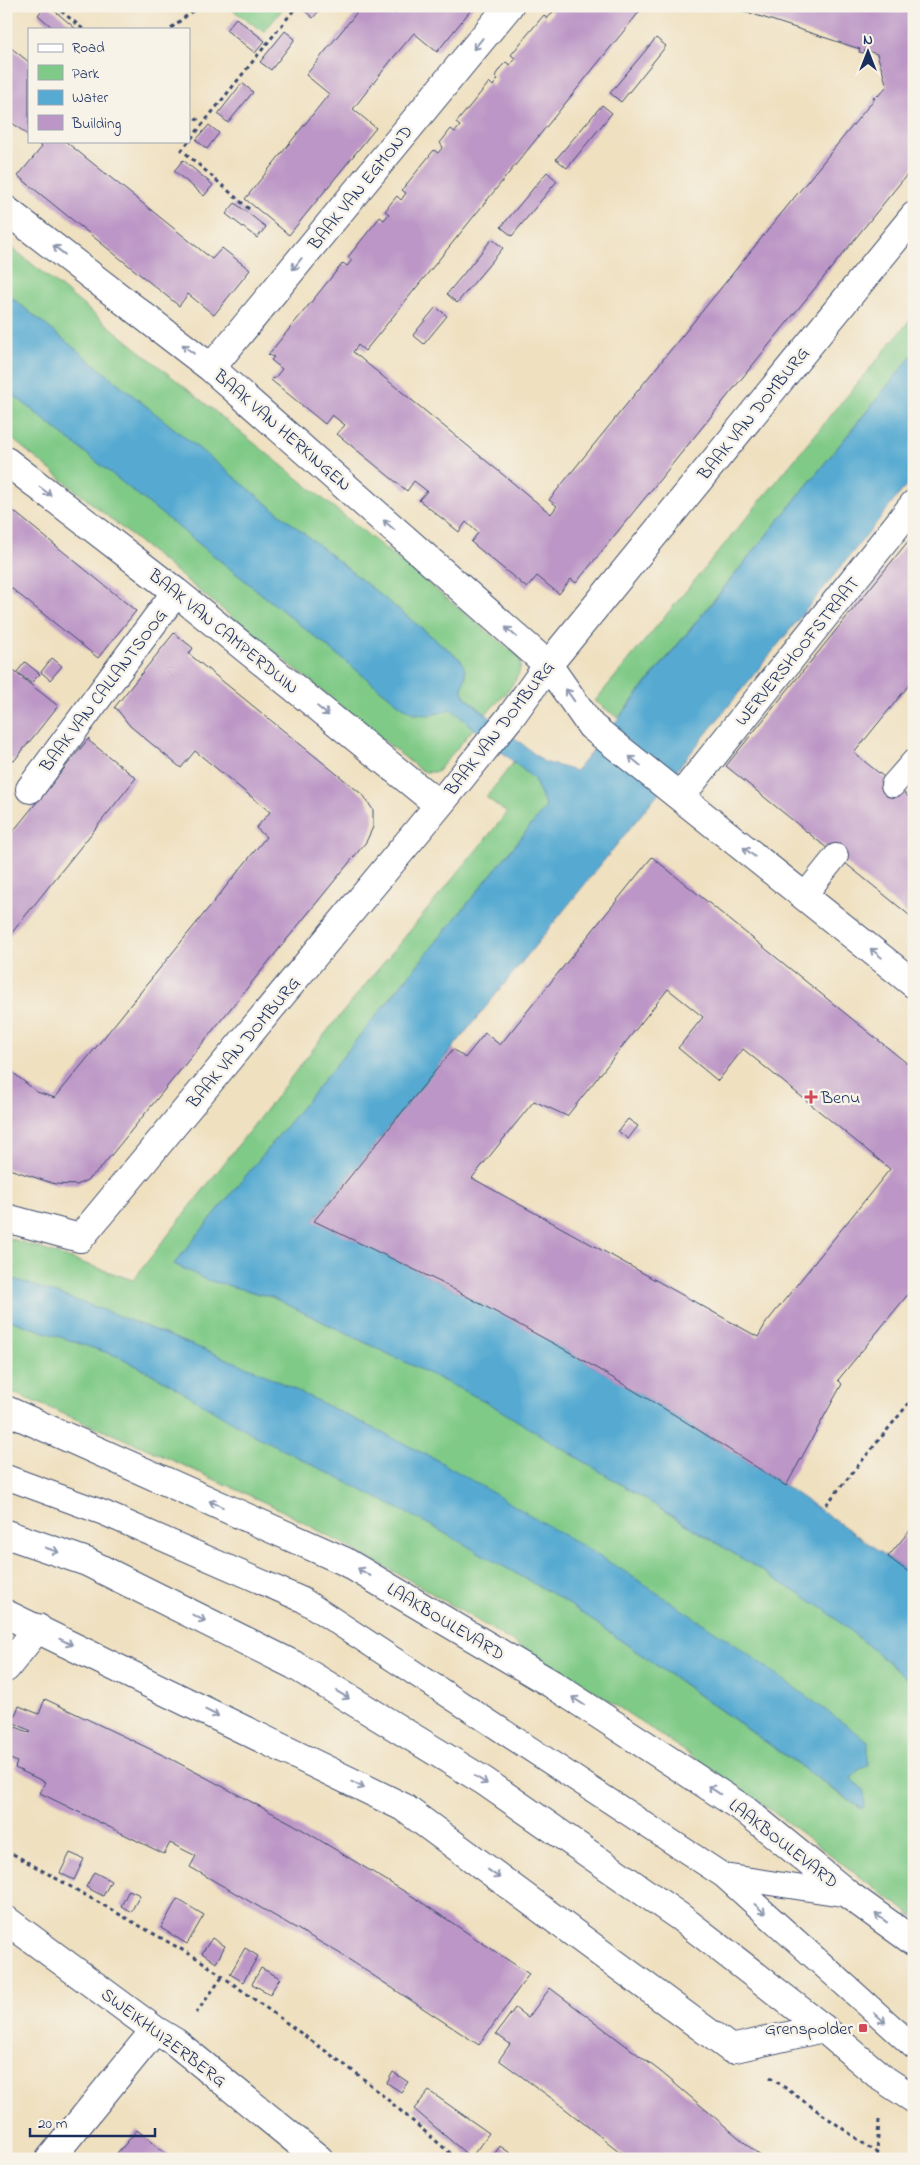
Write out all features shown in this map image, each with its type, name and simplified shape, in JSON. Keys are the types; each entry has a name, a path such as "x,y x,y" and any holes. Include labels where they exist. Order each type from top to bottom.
{"street":[{"name":"BAAK VAN EGMOND","path":"211,368 509,6"},
{"name":"BAAK VAN HERKINGEN","path":"6,210 211,368 548,665"},
{"name":"BAAK VAN DOMBURG","path":"6,1218 80,1238 439,805 512,715 548,665 914,216"},
{"name":"BAAK VAN CAMPERDUIN","path":"6,461 176,592 439,805"},
{"name":"WERVERSHOOFSTRAAT","path":"677,794 914,504"},
{"name":"BAAK VAN CALLANTSOOG","path":"30,789 176,592"},
{"path":"548,665 591,726 914,984"},
{"name":"LAAKBOULEVARD","path":"6,1410 344,1561 552,1684 745,1810 849,1895 914,1942"},
{"path":"6,1534 87,1562 294,1666 484,1781 585,1849 680,1917 823,2028 882,2078 914,2098"},
{"path":"6,1614 403,1807 731,2049 823,2028"},
{"path":"6,1668 38,1628"},
{"name":"SWEIKHUIZERBERG","path":"6,1920 155,2030 175,2042 319,2159"},
{"path":"50,2159 155,2030"}],"lane":[{"path":"893,785 914,761"},
{"path":"804,896 836,856"},
{"name":"LAAKBOULEVARD","path":"6,1477 104,1513 303,1600 724,1876 914,2047"},
{"name":"LAAKBOULEVARD","path":"724,1876 849,1895"}],"path":[{"path":"55,6 82,28"},
{"path":"171,28 199,6"},
{"path":"190,140 297,6"},
{"path":"190,114 203,124"},
{"path":"188,142 182,150 249,209"},
{"path":"826,1505 914,1397"},
{"path":"6,1850 200,1960 360,2076 457,2159"},
{"path":"210,1994 223,1976"},
{"path":"731,2049 878,2153"}],"green space":[{"path":"227,6 285,6 264,32"},
{"path":"6,243 518,656 521,663 516,679 486,714 465,697 462,688 466,676 461,660 6,293"},
{"path":"914,315 914,353 618,718 595,701"},
{"path":"6,389 400,705 414,714 439,713 451,708 474,728 437,772 426,772 419,769 6,434"},
{"path":"514,762 534,779 546,807 174,1264 207,1280 272,1297 487,1402 824,1609 914,1684 914,1917 753,1797 593,1690 413,1582 277,1508 141,1446 6,1390 6,1319 120,1357 432,1526 563,1600 861,1809 851,1779 858,1770 439,1461 255,1370 106,1311 6,1276 6,1237 133,1280 328,1030 507,813 486,797"}],"water":[{"path":"6,293 461,660 465,671 462,688 465,697 544,762 576,771 914,353 914,476 314,1220 477,1301 616,1380 746,1460 914,1576 914,1684 824,1609 487,1402 272,1297 207,1280 174,1264 546,807 534,779 451,709 425,715 400,705 6,389"},
{"path":"6,1276 106,1311 255,1370 439,1461 624,1571 737,1646 868,1741 868,1766 858,1770 851,1779 864,1790 865,1804 862,1809 563,1600 432,1526 256,1436 163,1380 120,1357 6,1319"}],"building":[{"path":"45,6 49,6 75,28 53,28 38,15"},
{"path":"305,6 323,6 313,18 303,9"},
{"path":"362,6 386,6 395,14 401,6 474,6 437,52 414,33 393,58 353,109 376,128 289,235 245,199 329,94 306,75"},
{"path":"551,6 644,6 365,351 358,345 353,352 551,514 557,506 549,500 875,98 873,97 876,94 878,96 887,86 877,54 865,50 864,53 859,52 860,49 728,6 914,6 914,166 576,583 571,579 559,594 537,576 527,588 471,542 478,533 466,522 459,532 419,500 427,491 414,481 407,491 337,434 345,425 332,415 325,424 271,380 282,369 271,360 274,357 268,355 343,263 347,266 352,260 348,257 380,217 384,220 389,214 385,211 397,196 401,200 406,193 402,190 434,150 438,153 443,147 440,143 451,129 455,132 460,126 456,123 489,82 493,86 498,79 495,76 500,68 506,62 510,65 515,58 511,55 527,35 544,15 547,19 553,12 549,9"},
{"path":"236,18 265,41 255,53 226,30"},
{"path":"285,31 295,39 271,70 260,62"},
{"path":"656,38 666,46 621,102 610,93"},
{"path":"6,44 28,61 28,135 6,118"},
{"path":"242,83 253,92 228,123 218,114"},
{"path":"602,105 612,113 567,168 556,159"},
{"path":"209,125 219,133 207,149 196,140"},
{"path":"36,142 66,142 212,259 222,248 250,270 214,315 188,294 179,306 18,176 42,147"},
{"path":"183,160 213,185 204,196 174,171"},
{"path":"547,172 557,181 512,236 501,227"},
{"path":"235,203 266,227 257,238 226,214"},
{"path":"492,239 503,248 457,303 447,294"},
{"path":"436,307 447,316 424,344 413,335"},
{"path":"6,505 136,611 98,658 6,584"},
{"path":"914,534 914,679 854,753 914,801 914,919 726,766"},
{"path":"174,633 193,648 189,654 364,796 373,810 373,827 366,842 100,1169 87,1180 77,1185 55,1184 6,1168 6,1067 37,1092 55,1098 266,837 256,828 270,812 195,751 181,768 130,726 114,708"},
{"path":"52,658 62,666 50,680 41,672"},
{"path":"25,662 40,674 31,683 17,672"},
{"path":"11,669 58,706 14,761 6,755 6,675"},
{"path":"89,738 89,741 136,778 6,940 6,840"},
{"path":"652,857 914,1069 914,1287 838,1380 842,1384 786,1486 678,1417 571,1353 444,1284 314,1221 453,1049 465,1058 485,1033 500,1045","holes":["668,989 703,1017 678,1048 718,1081 743,1049 890,1169 766,1323 758,1337 472,1178 534,1101 567,1116"]},
{"path":"628,1119 638,1126 628,1139 618,1131"},
{"path":"914,1525 914,1576 888,1557"},
{"path":"45,1699 171,1759 293,1824 412,1896 529,1974 479,2045 339,1953 190,1867 196,1856 170,1843 164,1854 40,1793 45,1782 15,1768 17,1762 6,1757 6,1740 16,1727 30,1733 31,1731 12,1722 19,1706 39,1714"},
{"path":"70,1853 84,1859 74,1880 60,1873"},
{"path":"94,1872 111,1881 103,1896 86,1887"},
{"path":"129,1890 140,1895 131,1912 121,1906"},
{"path":"177,1899 204,1915 187,1944 161,1928"},
{"path":"212,1938 225,1946 216,1963 202,1953"},
{"path":"245,1948 258,1956 243,1982 230,1974"},
{"path":"261,1968 280,1978 270,1994 252,1984"},
{"path":"550,1988 661,2072 764,2159 629,2159 499,2060 510,2044 496,2034 515,2008 528,2018"},
{"path":"393,2072 408,2082 401,2092 387,2083"},
{"path":"429,2091 489,2133 471,2158 414,2109"},
{"path":"137,2130 173,2159 113,2159"},
{"path":"500,2146 513,2155 510,2159 491,2159"}],"place":[{"name":"Benu","path":"811,1097"},
{"name":"Grenspolder","path":"863,2028"}]}
